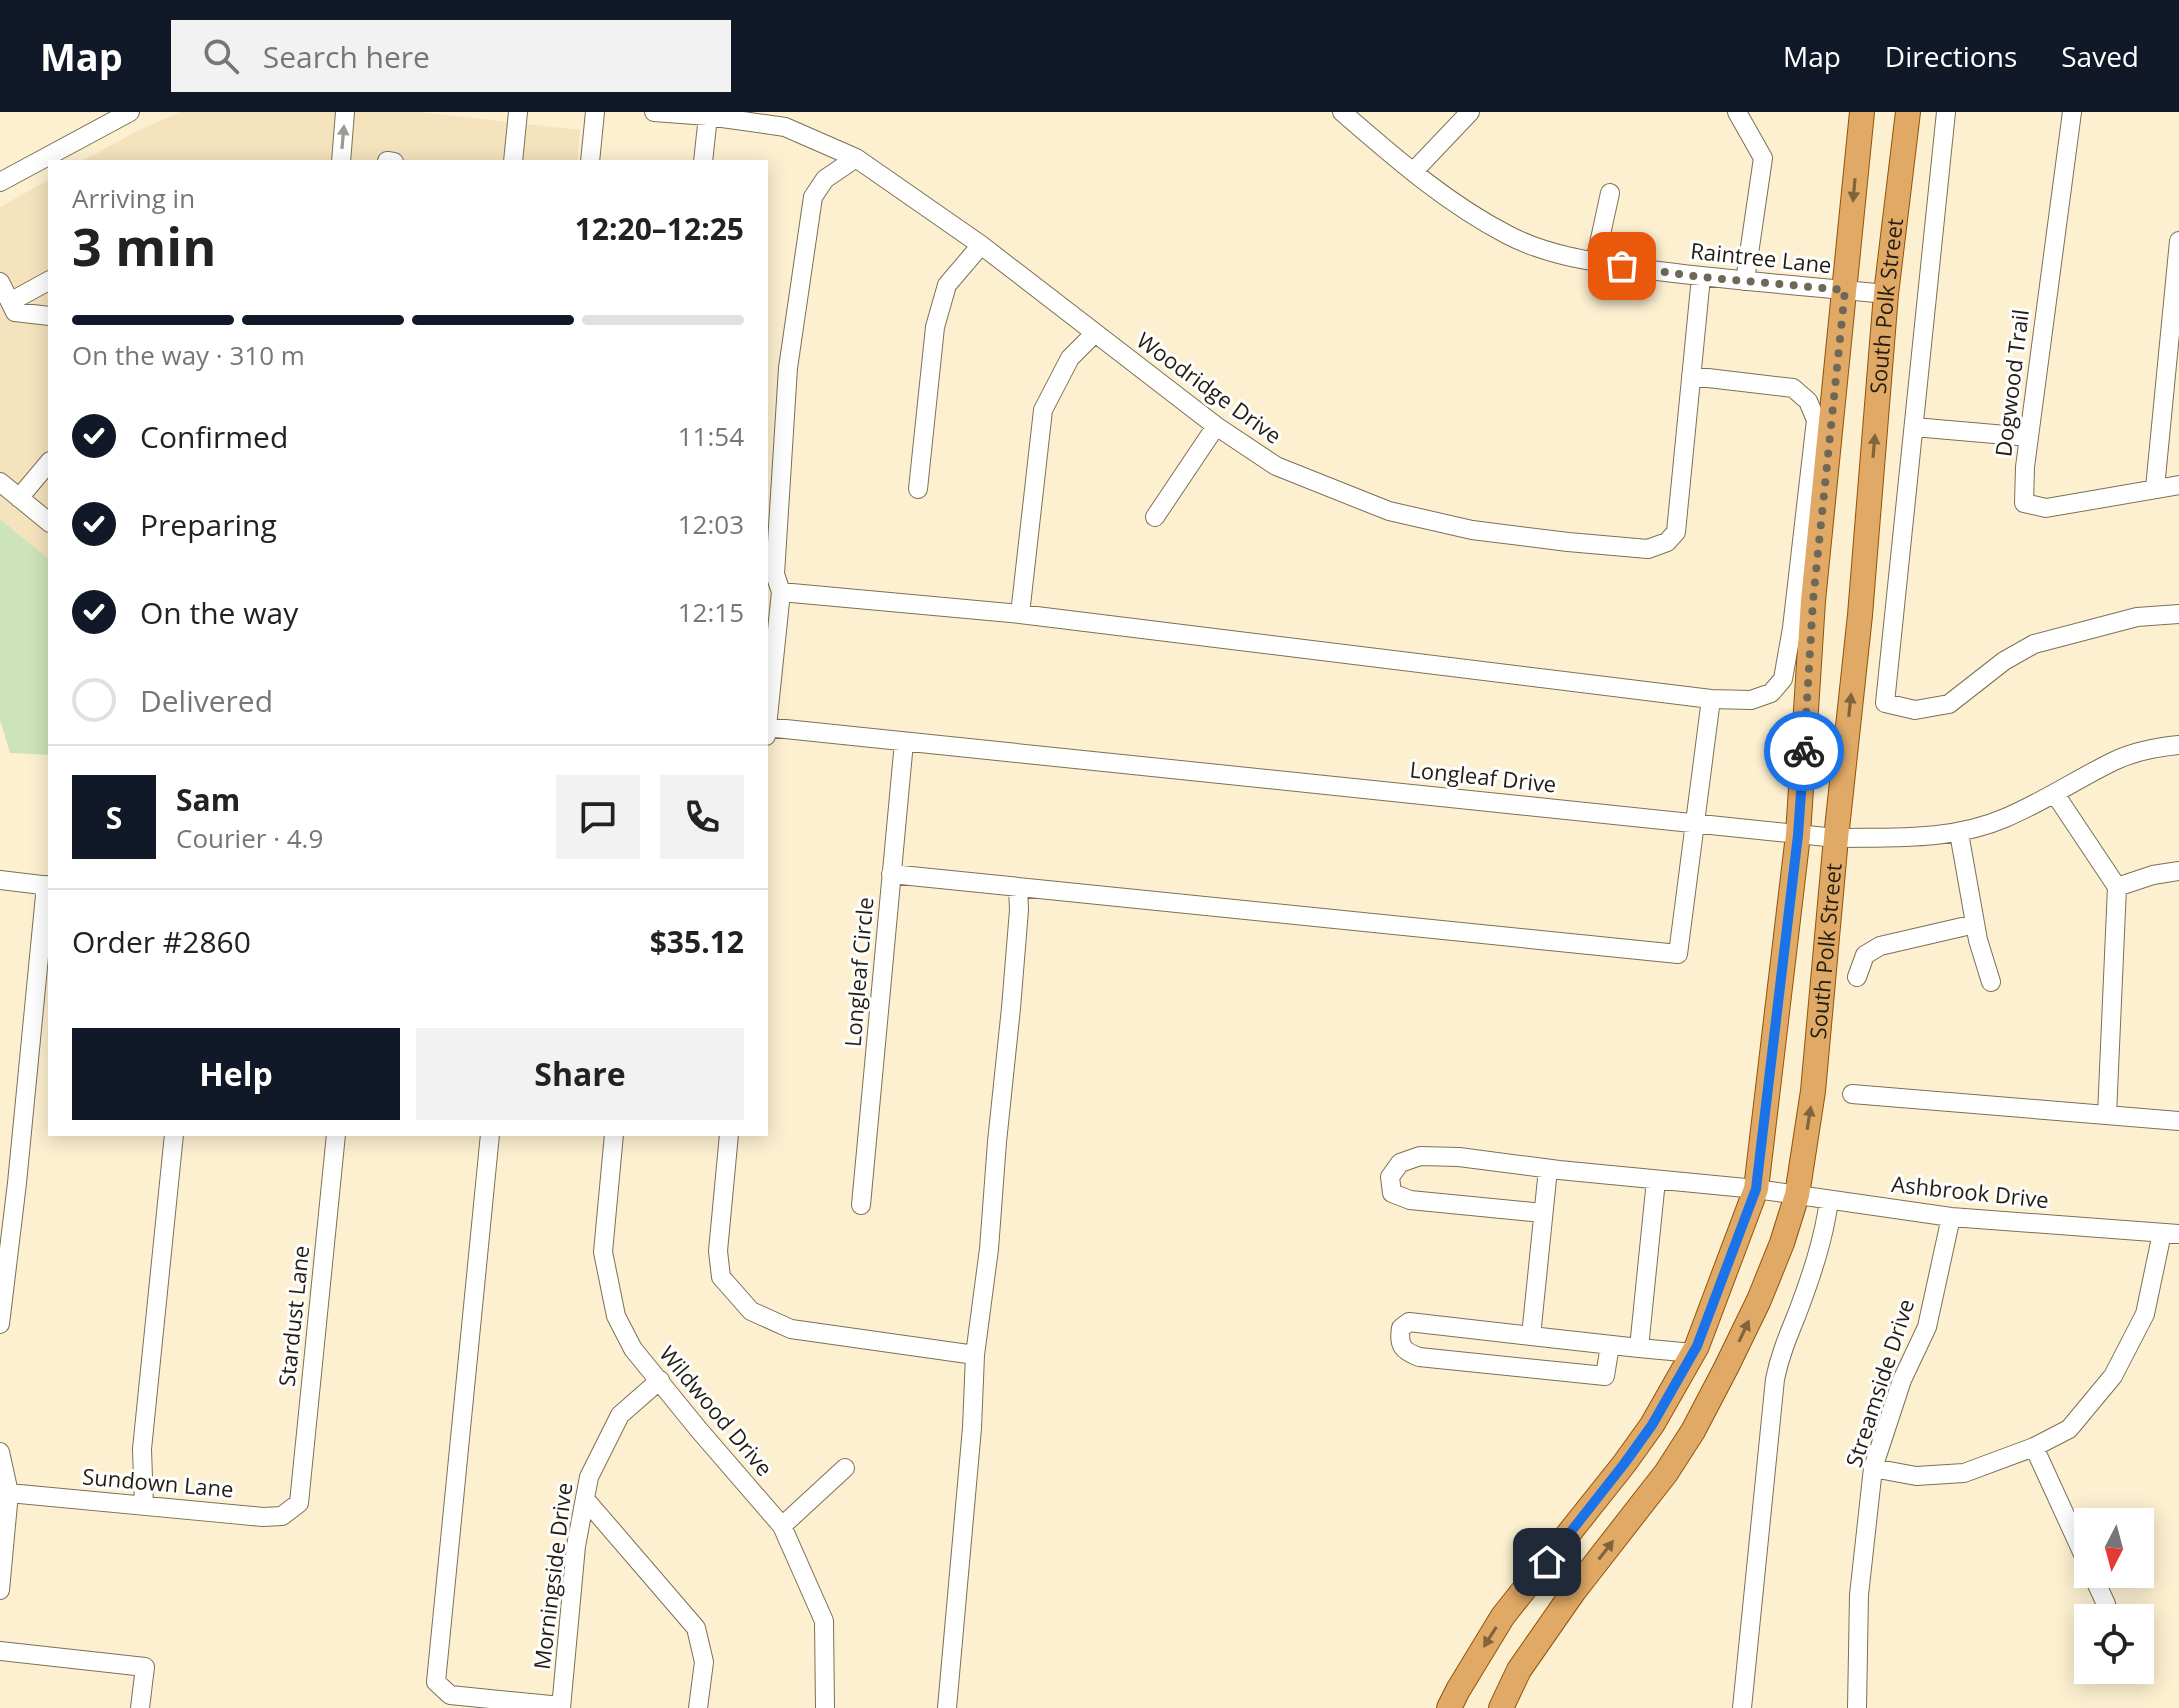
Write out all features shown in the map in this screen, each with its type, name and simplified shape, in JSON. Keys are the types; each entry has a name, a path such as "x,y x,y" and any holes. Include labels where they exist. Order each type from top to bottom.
{"main road":[{"name":"South Polk Street","path":"1449,1708 1503,1616 1652,1425 1693,1353 1756,1189 1798,835 1813,601 1862,112"},
{"name":"South Polk Street","path":"1501,1708 1519,1670 1574,1591 1666,1473 1693,1431 1759,1300 1797,1195 1813,1091 1860,615 1886,294 1908,112"}],"street":[{"path":"0,182 130,112"},
{"path":"341,160 345,112"},
{"path":"513,160 518,112"},
{"path":"590,160 595,112"},
{"name":"Woodridge Drive","path":"654,112 785,127 856,158 981,245 1216,426 1276,466 1389,511 1472,530 1648,549 1667,542 1676,532 1701,277"},
{"name":"Raintree Lane","path":"1342,112 1431,187 1507,235 1542,250 1595,262 1701,277 1886,294"},
{"path":"1413,172 1470,112"},
{"path":"1737,112 1763,158 1745,281"},
{"path":"1946,112 1885,703 1915,710 1949,704 2004,661 2034,644 2137,617 2179,614"},
{"name":"Dogwood Trail","path":"2072,112 2025,467 2024,503 2046,508 2179,485"},
{"path":"703,160 708,116"},
{"path":"768,709 781,592 775,574 788,368 813,197 825,179 856,158"},
{"path":"1595,262 1610,193"},
{"path":"2155,488 2179,241"},
{"path":"918,489 935,327 947,285 981,245"},
{"path":"10,302 48,281"},
{"path":"0,282 15,312 48,316"},
{"path":"1020,614 1043,410 1070,358 1095,333"},
{"path":"781,592 1020,614 1711,699 1751,700 1771,693 1783,679 1792,628 1816,420 1808,401 1793,388 1691,376"},
{"path":"1155,517 1216,426"},
{"path":"1914,427 2029,437"},
{"path":"19,498 48,463"},
{"path":"0,482 48,521"},
{"path":"891,874 1678,954 1711,699"},
{"name":"Longleaf Drive","path":"768,727 1836,838 1959,833 2004,819 2117,760 2179,745"},
{"name":"Longleaf Circle","path":"861,1205 904,742"},
{"path":"2055,794 2117,887 2107,1115"},
{"path":"1959,833 1975,924 1991,982"},
{"path":"2117,887 2153,875 2179,871"},
{"path":"0,880 48,885 0,1324"},
{"path":"947,1708 972,1428 975,1355 989,1249 1011,1008 1018,887"},
{"path":"1857,977 1865,955 1880,946 1975,924"},
{"path":"1852,1094 2179,1121"},
{"path":"144,1506 142,1449 174,1136"},
{"name":"Stardust Lane","path":"299,1503 336,1136"},
{"path":"490,1136 436,1682 450,1695 561,1707"},
{"name":"Wildwood Drive","path":"614,1136 603,1252 616,1316 633,1349 782,1526 824,1621 825,1708"},
{"path":"729,1136 718,1251 721,1277 751,1311 791,1329 975,1355"},
{"name":"Ashbrook Drive","path":"1543,1213 1410,1200 1392,1193 1390,1177 1400,1163 1420,1156 1459,1157 1756,1189 1951,1217 2171,1233"},
{"path":"1531,1336 1548,1169"},
{"path":"1639,1348 1656,1180"},
{"path":"1742,1708 1775,1379 1781,1352 1825,1230 1829,1200"},
{"name":"Streamside Drive","path":"1857,1708 1859,1595 1873,1468 1902,1380 1927,1327 1951,1217"},
{"path":"1873,1468 1916,1476 1964,1473 2034,1447 2069,1429 2113,1376 2145,1314 2171,1233"},
{"path":"1610,1345 1605,1376 1419,1357 1408,1353 1399,1339 1401,1328 1409,1322 1693,1353"},
{"name":"Morningside Drive","path":"561,1707 576,1546 589,1477 620,1415 660,1380"},
{"path":"2034,1447 2074,1534"},
{"path":"0,1452 9,1493 0,1590"},
{"path":"782,1526 845,1468"},
{"name":"Sundown Lane","path":"9,1493 263,1517 282,1516 299,1503"},
{"path":"585,1499 696,1628 704,1662 698,1708"},
{"path":"2099,1588 2106,1604"},
{"path":"0,1651 145,1667 140,1708"}],"shaded area":[{"path":"180,112 419,112 580,130 577,160 85,160"},
{"path":"48,180 48,558 0,519 0,207"}],"green space":[{"path":"0,519 48,558 48,755 10,753 0,720"}],"way so far":[{"path":"1622,266 1701,277 1845,290 1813,601 1804,751"}],"route":[{"path":"1547,1562 1652,1425 1697,1346 1756,1189 1798,835 1804,751"}]}
